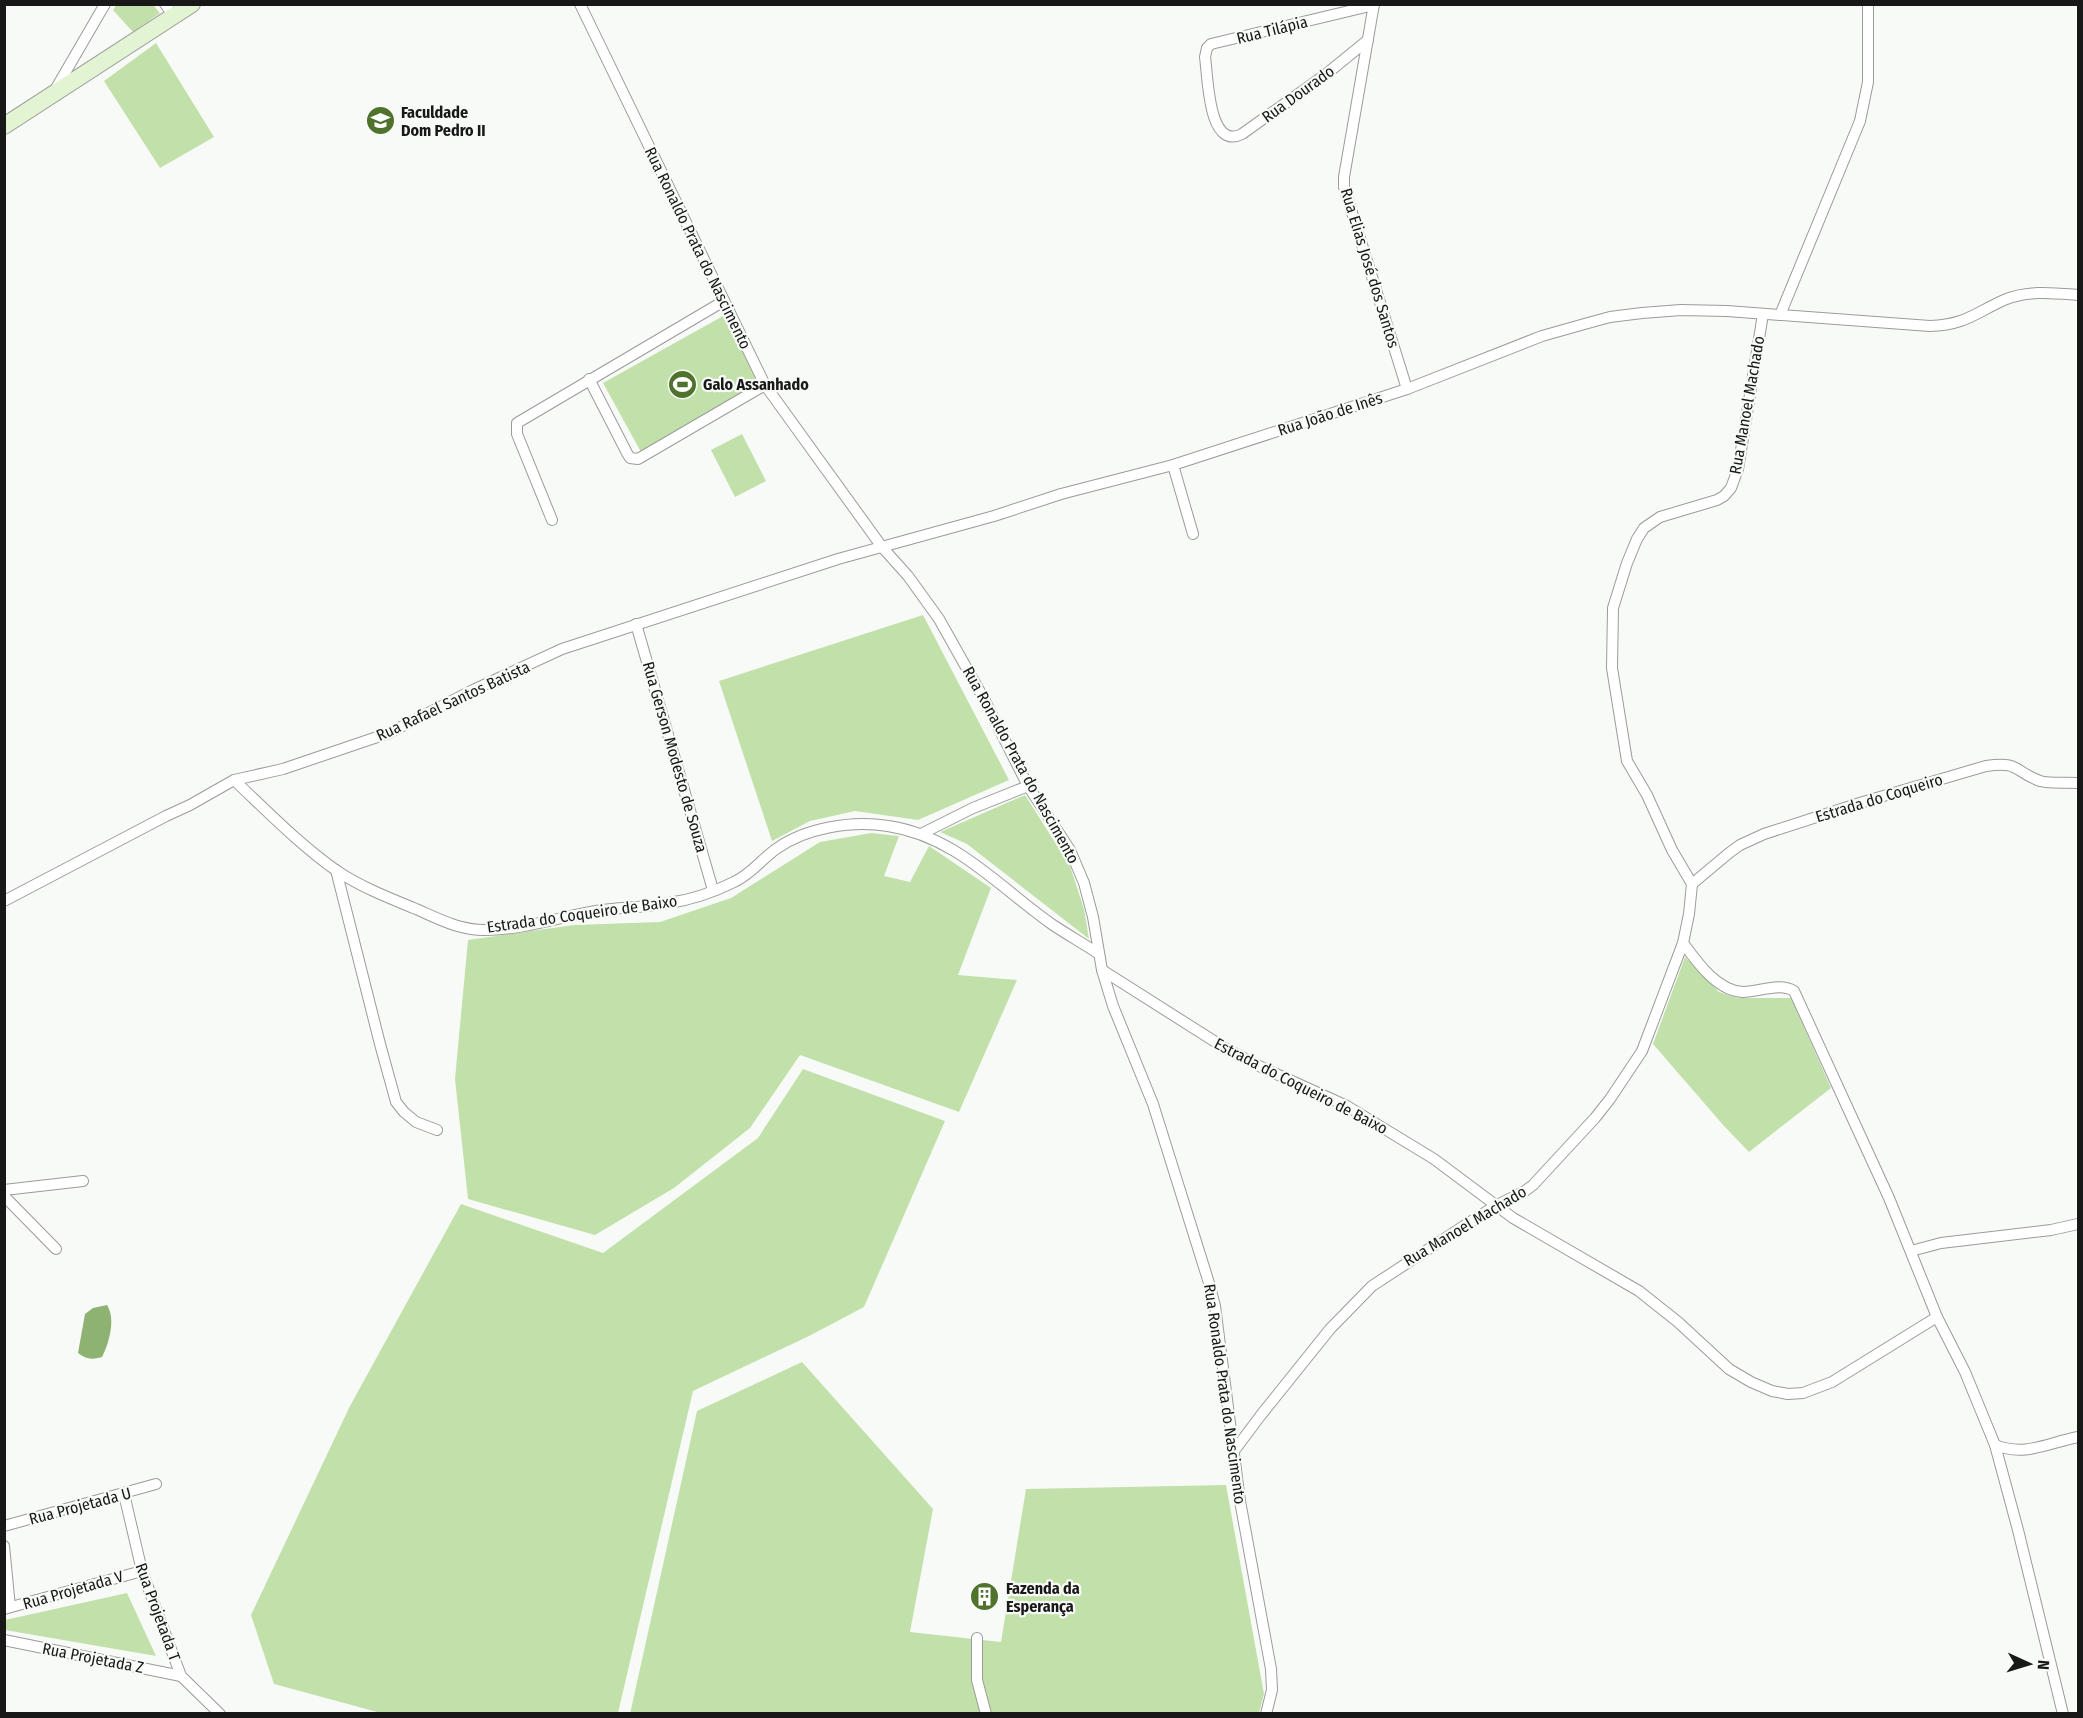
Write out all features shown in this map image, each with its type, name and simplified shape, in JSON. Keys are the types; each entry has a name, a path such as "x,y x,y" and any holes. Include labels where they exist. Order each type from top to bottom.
{"main road":[{"path":"4,126 169,10 192,4"}],"street":[{"path":"53,93 105,4"},
{"name":"Rua Ronaldo Prata do Nascimento","path":"580,4 765,385 882,547 908,576 939,619 985,701 1028,786 1070,850 1084,883 1093,917 1102,970 1113,1006 1153,1104 1215,1306 1240,1501 1271,1669 1272,1690 1266,1713"},
{"path":"1780,315 1860,121 1868,82 1868,4"},
{"name":"Rua Elias José dos Santos","path":"1374,5 1344,187 1407,389"},
{"name":"Rua Tilápia","path":"1223,134 1213,117 1205,57 1207,48 1211,44 1374,5"},
{"name":"Rua Dourado","path":"1223,134 1235,137 1242,134 1325,75 1368,40"},
{"name":"Rua João de Inês","path":"882,547 994,516 1061,494 1173,465 1407,389 1542,336 1610,317 1681,310 1727,311 1950,326 1967,320 2005,300 2026,294 2052,292 2079,295"},
{"path":"552,520 517,434 517,423 724,301"},
{"name":"Rua Manoel Machado","path":"1234,1451 1260,1414 1330,1329 1372,1286 1497,1205 1533,1185 1610,1099 1647,1041 1683,943 1692,885 1672,850 1647,795 1627,761 1612,668 1613,608 1627,563 1637,538 1644,528 1660,517 1717,500 1731,488 1738,469 1763,314"},
{"path":"589,379 630,458 638,459 765,385"},
{"path":"1173,465 1193,534"},
{"name":"Rua Rafael Santos Batista","path":"4,901 234,780 283,769 388,734 473,690 562,649 778,577 882,547"},
{"name":"Rua Gerson Modesto de Souza","path":"636,624 713,890"},
{"name":"Estrada do Coqueiro","path":"1692,885 1734,849 1764,834 1986,766 2002,763 2012,765 2038,780 2079,783"},
{"name":"Estrada do Coqueiro de Baixo","path":"234,780 336,870 369,889 444,923 458,927 496,929 612,908 668,903 737,881 754,870 776,849 798,837 814,832 867,824 886,825 923,833 973,862 1052,924 1099,954"},
{"path":"923,833 973,808 1028,786"},
{"path":"336,870 396,1102 416,1122 437,1130"},
{"path":"1683,943 1700,965 1730,989 1742,992 1783,988 1794,991 1889,1198 1946,1337 1965,1372 1995,1445 2063,1713"},
{"name":"Estrada do Coqueiro de Baixo","path":"1102,970 1225,1048 1369,1118 1434,1159 1537,1232 1632,1287 1655,1303 1729,1370 1772,1391 1788,1394 1803,1393 1823,1386 1938,1317"},
{"path":"4,1190 83,1181"},
{"path":"4,1196 56,1249"},
{"path":"1911,1251 1941,1243 2051,1230 2079,1224"},
{"path":"1995,1445 2023,1451 2079,1437"},
{"name":"Rua Projetada U","path":"4,1526 156,1484"},
{"name":"Rua Projetada T","path":"124,1494 142,1570 181,1676 220,1713"},
{"path":"4,1546 7,1608"},
{"name":"Rua Projetada V","path":"7,1608 142,1570"},
{"path":"977,1638 977,1680 986,1713"},
{"name":"Rua Projetada Z","path":"4,1640 181,1676"}],"shaded area":[{"path":"117,4 153,5 160,13 133,32 113,10"},
{"path":"156,43 214,137 160,168 104,81"},
{"name":"Galo Assanhado","path":"723,316 762,384 641,452 603,383"},
{"path":"742,434 766,481 735,497 711,450"},
{"path":"923,615 1009,780 918,820 855,811 810,821 772,841 719,681"},
{"path":"1025,795 1070,866 1084,909 1089,939 967,844 940,832"},
{"path":"871,833 899,836 884,876 910,882 929,846 991,888 958,975 1017,980 959,1112 800,1055 750,1128 674,1188 595,1235 468,1199 455,1079 468,940 574,925 660,922 731,898 820,842"},
{"path":"1685,957 1719,992 1738,998 1791,998 1831,1088 1749,1152 1653,1044"},
{"path":"803,1069 945,1121 864,1307 693,1391 618,1713 381,1713 274,1684 251,1615 350,1406 461,1204 603,1253 758,1138"},
{"path":"107,1305 111,1324 105,1351 102,1357 92,1359 84,1357 78,1353 85,1314 93,1308"},
{"path":"802,1362 933,1509 910,1632 1001,1642 1026,1489 1226,1485 1264,1694 1259,1713 630,1714 697,1411"},
{"path":"127,1593 156,1656 5,1630 5,1620"}],"place":[{"name":"Faculdade Dom Pedro II","path":"380,121"},
{"name":"Galo Assanhado","path":"682,384"},
{"name":"Fazenda da Esperança","path":"985,1597"}]}
